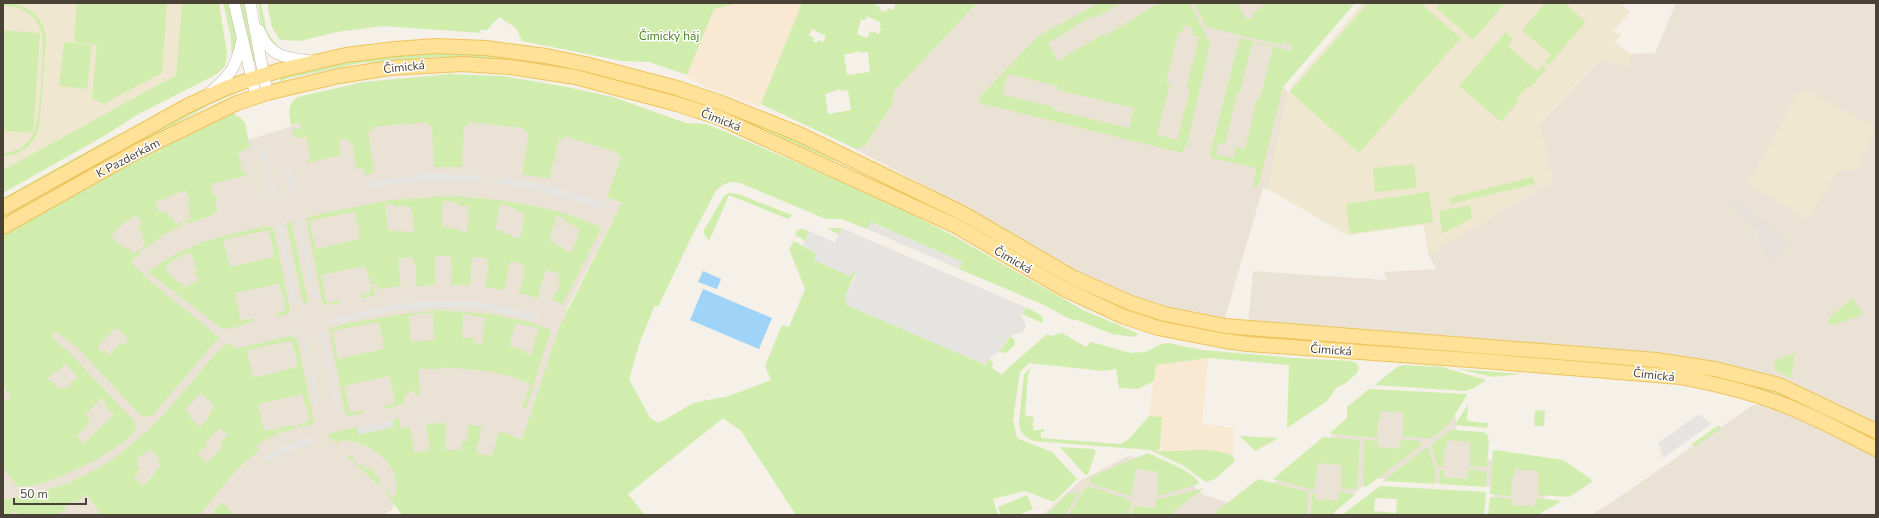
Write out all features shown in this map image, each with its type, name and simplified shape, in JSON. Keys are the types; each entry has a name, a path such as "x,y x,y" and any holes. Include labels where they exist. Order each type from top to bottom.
{"main road":[{"name":"Čimická","path":"258,77 314,62 374,52 436,46 513,51 585,64 677,88 719,102 785,128 964,214 1072,277 1131,303 1165,314 1225,326 1633,358 1715,369 1779,385 1876,431"},
{"name":"Čimická","path":"262,94 362,72 438,64 511,67 575,77 677,104 727,121 956,226 1064,289 1122,316 1158,328 1248,344 1484,360 1680,377 1712,383 1773,401 1820,421 1876,449"},
{"name":"K Pazderkám","path":"3,208 206,96 258,77"},
{"name":"K Pazderkám","path":"3,228 138,151 262,94"}],"street":[{"path":"234,3 242,38 258,77"},
{"path":"251,8 266,45 278,55 286,58 314,62"},
{"path":"251,8 258,77 262,94"},
{"path":"206,96 237,63 242,38"}],"shaded area":[{"path":"3,3 182,3 176,75 3,170"},
{"path":"739,3 802,3 760,107 709,88 687,77 714,9"},
{"path":"977,3 1273,3 1293,46 1283,87 1288,92 1268,189 1263,188 1224,321 1166,309 1134,299 1077,272 975,212 853,148 856,149 865,146 892,105 894,91"},
{"path":"1363,3 1620,3 1630,12 1613,32 1616,34 1618,32 1621,35 1615,42 1631,54 1627,66 1598,60 1539,124 1553,181 1428,255 1424,225 1347,235 1268,189 1287,96 1290,88"},
{"path":"1676,3 1876,3 1876,426 1755,372 1679,356 1482,340 1248,324 1253,271 1387,280 1384,272 1437,269 1428,255 1553,181 1539,125 1599,60 1627,66 1631,54 1655,53"},
{"path":"1803,89 1876,127 1856,170 1837,171 1807,220 1747,182 1772,142 1796,95"},
{"path":"441,108 627,142 622,203 567,308 522,439 515,436 488,514 394,504 392,510 383,515 3,515 3,311 53,337 92,232 230,146 301,123"},
{"path":"265,149 275,195 271,196 262,150"},
{"path":"288,166 294,191 290,191 284,167"},
{"path":"430,173 483,176 481,181 419,181 369,188 371,181"},
{"path":"500,177 526,181 576,193 607,204 603,210 525,187 497,184"},
{"path":"1734,199 1790,242 1771,261 1765,256 1762,250 1758,231 1729,205"},
{"path":"296,219 300,219 318,300 314,301"},
{"path":"871,222 962,262 959,269 867,229"},
{"path":"281,223 298,305 294,306 277,224"},
{"path":"842,228 1025,307 1021,315 1026,325 1023,332 1010,336 999,352 989,358 986,365 847,305 845,297 855,277 855,273 852,272 850,276 814,260 817,254 803,245 809,231 835,242"},
{"path":"431,301 482,302 539,315 537,321 481,308 460,306 431,307 395,311 333,324 331,318 398,304"},
{"path":"323,330 341,412 337,412 320,331"},
{"path":"304,334 319,405 316,406 301,335"},
{"path":"1208,358 1202,424 1234,428 1233,456 1227,453 1186,450 1161,452 1162,417 1149,416 1155,365"},
{"path":"1381,397 1454,403 1457,434 1484,439 1483,459 1549,465 1544,504 1530,514 1493,515 1495,487 1371,478 1332,515 1042,515 1080,481 1128,456 1160,462 1183,477 1204,495 1243,507"},
{"path":"1753,405 1769,405 1790,413 1876,457 1876,515 1591,515 1615,500"},
{"path":"1699,414 1711,424 1663,458 1658,443"},
{"path":"393,420 394,427 359,435 357,427"},
{"path":"312,437 313,444 283,453 269,462 264,457 279,447"}],"green space":[{"path":"3,3 19,5 26,8 38,17 45,31 46,39 39,130 31,144 16,154 3,157 3,153 17,150 28,142 36,127 41,90 43,42 40,27 31,15 19,8 3,6"},
{"path":"77,3 167,3 162,73 103,104 92,98 97,45 74,42"},
{"path":"182,3 219,3 227,53 225,66 217,74 137,115 104,136 3,193 3,170 176,75"},
{"path":"223,3 229,3 234,25 236,47 232,61 231,37"},
{"path":"240,3 245,3 257,61 253,62"},
{"path":"258,3 261,3 267,32 277,45 276,48 271,43 262,28"},
{"name":"Čimický háj","path":"267,3 739,3 714,9 687,75 649,62 622,61 522,41 516,28 499,17 487,30 479,30 482,33 383,26 337,32 300,41 280,40 272,27"},
{"path":"802,3 877,3 876,6 880,7 879,10 886,12 888,8 893,10 896,3 977,3 894,91 892,105 865,146 856,149 761,104","holes":["867,16 881,23 879,27 881,28 879,34 870,31 867,38 857,34 861,20 865,20","812,29 826,36 823,42 818,40 816,43 813,41 814,38 809,35","860,51 860,53 868,52 870,72 847,75 844,55","840,89 841,91 848,90 851,110 828,114 825,94"]},
{"path":"1099,3 1120,3 1094,19 1092,16 1048,43 1058,61 1103,34 1105,36 1159,3 1190,3 1210,44 1188,141 1182,153 979,103 978,99 1038,36","holes":["1184,25 1193,28 1192,35 1199,37 1186,88 1190,89 1177,140 1157,135 1170,84 1166,83 1178,32 1182,33","1007,74 1058,86 1057,90 1134,108 1129,128 1053,110 1053,107 1002,94"]},
{"path":"1194,3 1237,3 1247,20 1254,16 1252,13 1263,7 1261,3 1350,3 1349,5 1355,3 1283,87 1257,187 1253,187 1256,168 1211,158 1210,154 1240,38 1291,51 1292,45 1284,41 1282,45 1206,27","holes":["1252,43 1273,47 1260,98 1257,98 1245,149 1236,147 1233,158 1216,154 1218,143 1225,144 1237,93 1240,93"]},
{"path":"1368,3 1420,3 1461,38 1359,153 1290,92"},
{"path":"1440,3 1505,3 1473,40 1436,8"},
{"path":"1545,3 1564,3 1586,22 1549,65 1545,62 1551,55 1522,30"},
{"path":"3,30 40,33 33,133 3,131"},
{"path":"1506,32 1513,39 1508,46 1537,71 1542,65 1547,69 1530,88 1528,86 1516,100 1518,102 1501,122 1459,86"},
{"path":"64,42 92,45 87,89 59,86"},
{"path":"439,52 478,53 553,63 619,78 618,82 470,58 438,57 360,63 285,79 281,82 279,76 357,59"},
{"path":"450,74 502,76 562,86 613,97 686,123 706,124 839,181 909,213 952,235 1083,310 1138,334 1135,337 1112,334 1077,320 1070,319 1046,306 959,269 962,262 871,222 867,229 841,219 826,219 740,183 731,182 722,185 716,191 692,236 658,307 655,305 640,341 629,379 650,418 659,423 693,403 729,396 771,380 765,366 782,325 789,327 805,289 789,249 794,241 817,254 814,260 850,276 852,272 855,273 845,297 847,305 986,365 989,358 993,363 992,368 1002,375 1047,334 1050,336 1062,333 1086,347 1091,342 1131,353 1145,352 1161,344 1168,343 1202,350 1294,358 1351,361 1356,363 1359,368 1357,373 1346,383 1336,388 1327,401 1287,428 1289,365 1208,358 1156,365 1154,381 1138,389 1119,388 1116,369 1103,371 1029,363 1020,372 1013,420 1017,438 1052,452 1077,479 1054,502 1025,491 993,499 998,515 796,515 741,431 723,418 628,494 645,515 402,515 384,490 347,456 348,454 354,458 353,460 359,466 361,464 368,470 370,468 375,472 374,475 381,480 378,484 394,498 396,486 395,475 381,456 371,448 360,443 337,441 338,446 327,434 357,427 359,434 394,427 393,420 399,418 401,428 410,427 414,453 430,450 426,424 446,423 445,450 461,450 462,441 467,441 468,425 482,427 476,453 492,456 499,431 522,439 561,323 622,203 607,197 621,158 617,156 618,153 565,136 564,140 559,139 549,179 522,174 529,133 524,132 525,128 469,122 468,126 464,126 462,167 434,167 432,126 428,125 428,122 372,127 372,131 368,131 374,173 365,175 364,168 356,169 353,146 346,139 339,140 341,155 307,162 306,160 311,159 306,137 294,138 292,130 302,128 300,123 291,125 290,106 294,99 298,97 363,82"},
{"path":"625,79 722,109 836,158 834,161 732,117 624,83"},
{"path":"237,89 239,92 213,103 3,219 3,214 194,108"},
{"path":"234,113 236,117 239,116 245,123 250,148 246,148 246,150 238,152 243,173 248,172 248,175 211,184 213,195 216,195 217,202 215,203 217,212 210,216 186,224 185,221 191,218 188,210 190,209 187,202 190,201 185,190 155,203 159,212 166,211 169,218 172,217 176,225 182,222 183,225 165,234 143,250 141,248 146,243 141,236 143,234 138,228 142,222 136,215 119,227 111,235 118,244 120,243 125,249 127,247 133,254 139,250 141,252 131,262 151,282 220,338 211,346 153,415 146,417 140,415 79,349 55,331 52,338 68,351 134,421 136,428 130,436 118,446 81,467 42,483 27,487 17,486 3,467 3,399 8,401 11,397 3,385 3,233 125,165","holes":["117,327 129,340 123,345 121,343 109,355 104,349 102,351 103,354 97,347 102,342 100,340 103,338 105,339","66,364 78,377 69,384 71,387 58,389 56,385 48,379 53,372 56,372","102,398 106,402 104,404 114,415 83,444 77,436 89,424 89,419 85,415"]},
{"path":"122,132 90,152 3,201 3,198"},
{"path":"1414,164 1417,188 1375,192 1373,168"},
{"path":"1533,177 1535,184 1451,204 1449,198"},
{"path":"887,181 1147,315 1151,320 1118,308 1083,292 957,220 886,185"},
{"path":"1429,192 1433,222 1350,234 1346,204"},
{"path":"729,193 738,194 792,215 788,219 729,195 709,241 704,234 704,230 724,196"},
{"path":"449,196 507,201 564,213 582,219 600,227 601,229 563,304 552,300 555,292 557,293 560,274 546,270 537,298 519,293 525,271 523,270 524,265 510,261 504,290 485,287 489,265 487,264 487,258 472,257 470,285 451,285 452,262 450,262 450,256 435,256 435,285 416,286 416,263 413,263 413,257 398,259 401,286 380,289 379,293 377,283 373,284 375,295 361,299 361,296 371,292 370,287 372,286 365,266 321,275 327,303 339,300 340,303 325,305 322,301 306,219 320,214 391,200","holes":["442,201 451,201 451,203 459,203 459,206 468,206 469,222 467,223 467,232 459,231 459,229 450,229 450,227 442,227","393,204 394,206 411,207 414,232 405,233 405,231 388,231 385,205","500,204 524,213 523,229 520,238 512,237 512,235 504,233 504,231 495,230","354,212 360,232 358,234 360,239 316,249 309,221","556,216 565,218 564,221 579,228 576,244 574,244 572,252 556,246 556,243 549,241"]},
{"path":"1470,205 1472,218 1442,234 1439,211"},
{"path":"286,222 291,222 308,302 303,303"},
{"path":"267,226 271,227 274,231 290,310 288,314 275,317 275,314 285,311 284,306 286,305 279,284 235,293 241,321 253,318 254,321 229,329 221,328 148,272 177,253 191,247 219,237","holes":["268,230 274,251 272,252 274,257 230,267 223,240","189,252 195,262 193,264 197,270 194,272 199,280 184,288 179,281 177,282 173,276 171,277 165,267 173,260"]},
{"path":"827,228 842,228 839,235"},
{"path":"802,229 809,231 805,241 795,235 797,230"},
{"path":"1853,298 1863,315 1835,324 1829,324 1828,321 1832,315"},
{"path":"1026,307 1041,315 1043,319 1042,323 1022,314"},
{"path":"438,310 491,314 529,322 551,330 526,409 522,408 531,384 510,376 487,371 442,367 441,369 418,369 420,395 415,395 414,391 407,392 407,396 404,397 404,404 384,409 384,406 395,403 393,398 395,397 389,376 344,386 350,413 363,410 364,413 348,416 345,412 329,329 345,324 396,315","holes":["425,313 433,314 434,340 411,342 409,316","463,314 485,318 482,344 474,343 475,338 462,338","378,322 384,343 382,344 384,349 338,359 332,331","516,323 538,328 531,355 525,353 525,351 509,346"]},
{"path":"1213,333 1674,366 1743,382 1741,384"},
{"path":"292,336 297,339 314,421 311,425 298,427 298,425 309,421 307,406 305,406 302,394 258,404 264,431 277,428 278,434 256,445 259,450 234,472 200,515 96,515 99,512 87,494 75,504 73,501 65,507 66,509 58,514 59,515 19,515 16,511 8,515 3,515 3,500 34,494 57,487 89,473 111,460 131,445 167,411 217,352 228,343 239,350 238,348","holes":["291,341 298,361 296,362 297,367 253,378 247,350","201,393 209,401 210,400 214,406 209,414 210,416 200,427 189,417 190,415 185,410","220,428 228,435 220,443 223,447 207,463 198,453 208,444 206,442","150,449 159,458 157,460 161,465 154,472 155,474 143,486 134,477 139,472 138,469 141,470 136,464 139,461 135,460"]},
{"path":"1010,336 1015,340 1014,346 1006,353 999,352 1007,341"},
{"path":"1795,353 1791,378 1775,370 1774,363 1778,359"},
{"path":"1403,365 1442,367 1486,380 1474,388 1465,391 1375,385 1397,367"},
{"path":"1031,368 1028,375 1025,414 1027,416 1034,417 1032,425 1034,425 1033,430 1045,429 1041,432 1041,438 1120,444 1129,439 1149,416 1162,417 1160,449 1155,451 1214,451 1233,456 1235,461 1215,479 1206,482 1182,465 1150,450 1033,441 1023,434 1020,429 1019,422 1024,374"},
{"path":"1458,369 1521,374 1493,377"},
{"path":"1766,388 1769,388 1876,437 1876,440 1810,409 1766,391"},
{"path":"1369,389 1467,395 1449,424 1435,436 1430,438 1403,437 1403,412 1381,411 1380,419 1378,419 1377,438 1329,434 1347,418 1347,407"},
{"path":"1468,404 1467,421 1488,423 1487,428 1455,425"},
{"path":"1535,410 1545,411 1544,426 1534,426"},
{"path":"295,425 296,428 280,433 279,428"},
{"path":"1719,425 1721,428 1694,447 1692,444"},
{"path":"1451,430 1483,432 1487,434 1489,441 1487,467 1470,466 1470,442 1447,440 1446,449 1444,449 1443,467 1437,466 1431,445"},
{"path":"1240,436 1279,438 1255,451"},
{"path":"1323,437 1360,440 1357,489 1341,489 1341,465 1318,463 1314,490 1273,479"},
{"path":"1401,439 1419,441 1422,445 1366,487 1363,486 1364,440 1378,441 1378,447 1400,449"},
{"path":"1060,447 1093,449 1096,451 1088,474 1085,475"},
{"path":"1427,447 1435,468 1435,484 1383,481"},
{"path":"1496,450 1563,460 1591,479 1592,482 1569,497 1538,495 1538,471 1515,469 1514,477 1512,477 1511,496 1490,494 1493,451"},
{"path":"1148,453 1185,470 1196,479 1199,484 1158,496 1158,472 1136,469 1131,496 1092,484 1090,482 1091,477"},
{"path":"1468,469 1487,472 1486,487 1439,484 1440,470 1444,470 1444,477 1467,479"},
{"path":"1258,479 1308,492 1307,515 1212,515"},
{"path":"1380,486 1486,492 1484,515 1342,515","holes":["1375,498 1397,499 1396,513 1374,511"]},
{"path":"1086,487 1091,487 1125,498 1127,501 1131,501 1129,515 1069,515"},
{"path":"1204,488 1169,515 1132,515 1133,506 1155,508 1156,498 1160,499"},
{"path":"1080,492 1065,515 1047,515 1067,494"},
{"path":"1339,492 1355,495 1330,515 1311,515 1312,493 1315,493 1315,499 1338,501"},
{"path":"1027,495 1033,509 1018,515 1001,515 998,507"},
{"path":"1490,497 1512,499 1512,505 1534,507 1536,498 1562,501 1537,515 1488,515"},
{"path":"222,502 235,515 211,515"}],"water":[{"path":"703,271 721,279 717,289 698,282"},
{"path":"703,289 772,318 759,349 690,320"}]}
